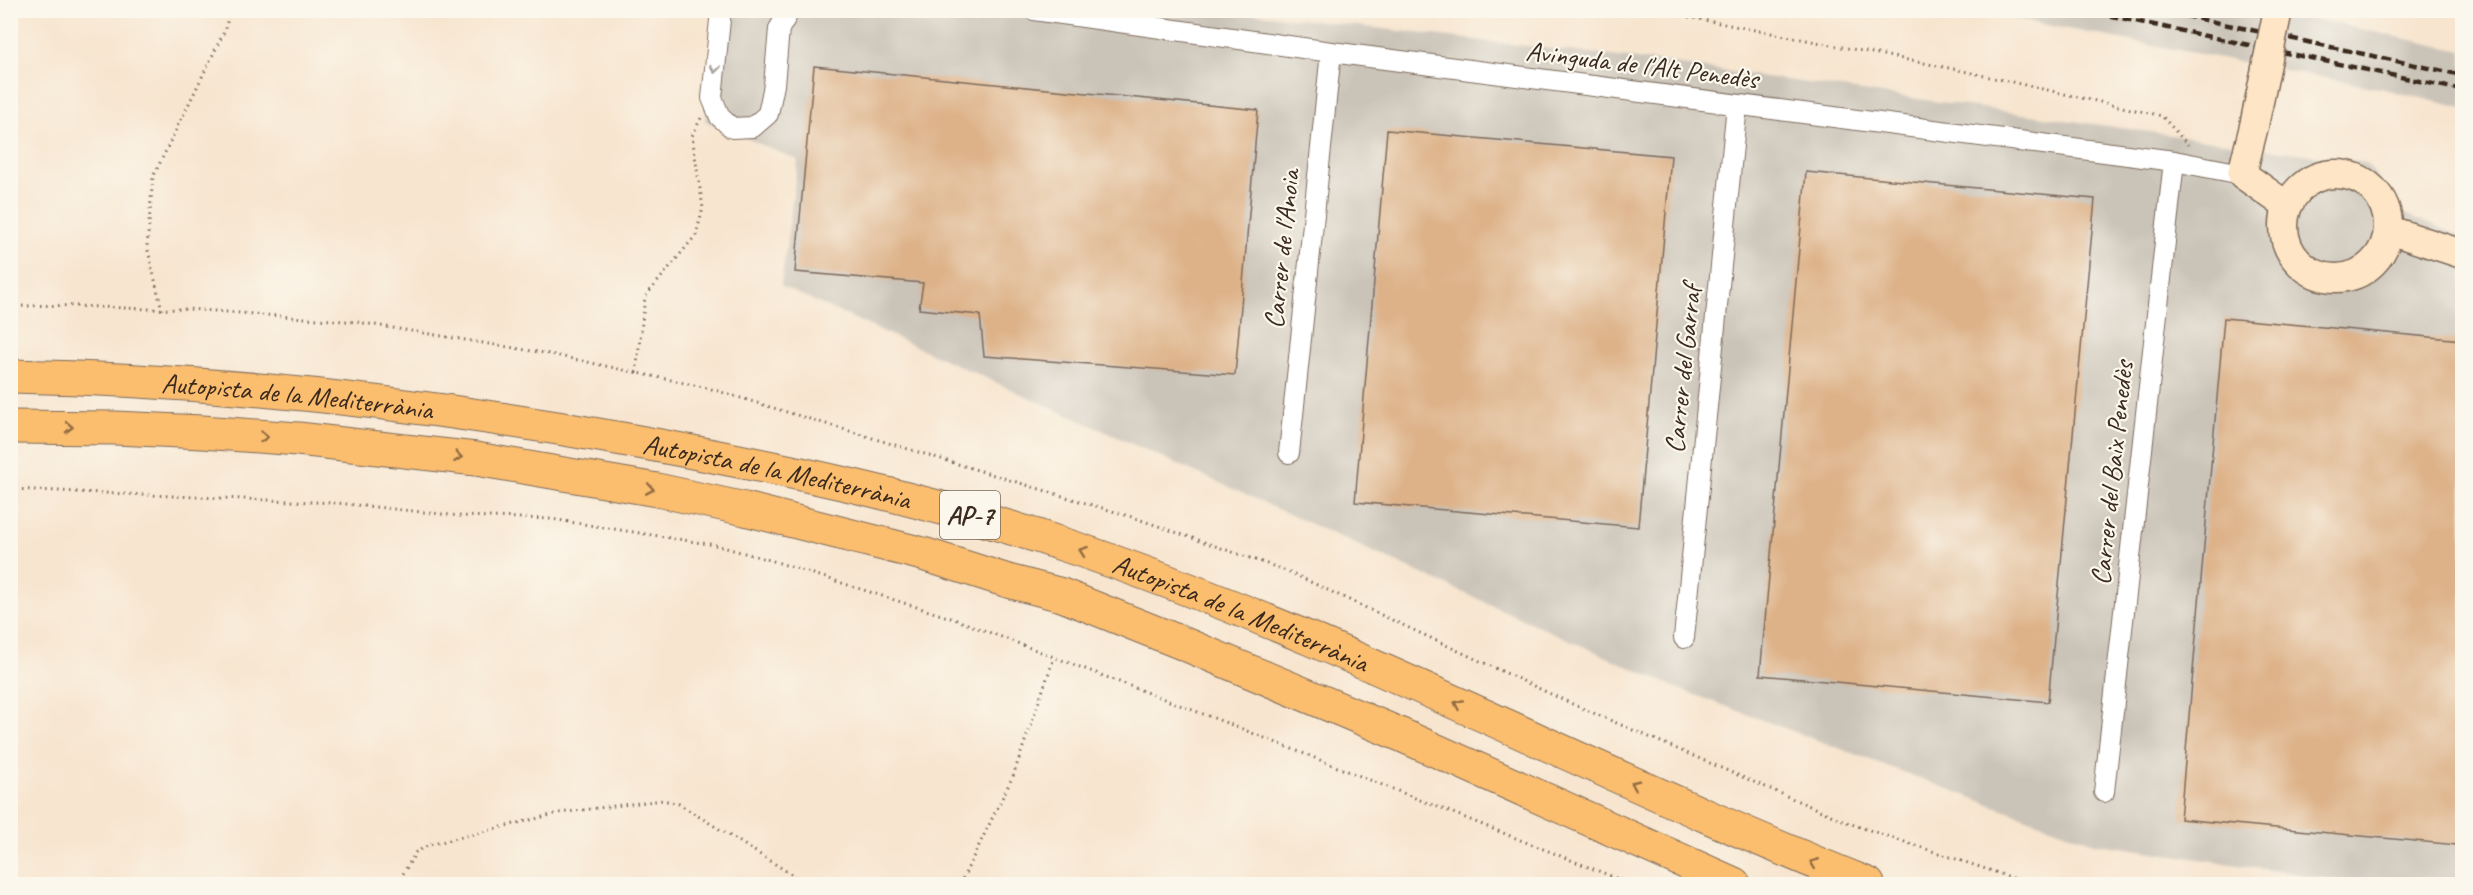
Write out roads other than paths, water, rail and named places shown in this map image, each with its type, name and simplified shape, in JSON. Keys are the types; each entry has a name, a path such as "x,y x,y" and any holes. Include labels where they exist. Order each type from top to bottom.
{"highway":[{"name":"Autopista de la Mediterrània","path":"10,376 226,386 408,405 577,431 742,460 908,497 1069,546 1239,609 1383,670 1691,810 1868,885"},
{"name":"Autopista de la Mediterrània","path":"10,427 202,432 309,440 476,459 657,490 923,554 1062,596 1182,643 1399,734 1734,885"}],"street":[{"path":"721,10 712,98 720,117 732,128 753,127 768,114 774,85 779,29 790,10"},
{"name":"Avinguda de l'Alt Penedès","path":"1034,10 1330,52 2174,161 2242,174"},
{"path":"2278,10 2242,174 2287,206"},
{"name":"Carrer de l'Anoia","path":"1289,453 1330,52"},
{"name":"Carrer del Garraf","path":"1684,638 1737,105"},
{"name":"Carrer del Baix Penedès","path":"2104,792 2174,161"},
{"path":"2340,173 2351,175 2374,190 2384,206 2389,230 2381,254 2369,268 2358,275 2339,279 2312,274 2294,260 2286,244 2283,233 2287,206 2298,189 2313,178 2340,173"},
{"path":"2389,230 2463,254"}],"railway":[{"path":"2083,10 2462,90"},
{"path":"2158,10 2462,75"}]}
